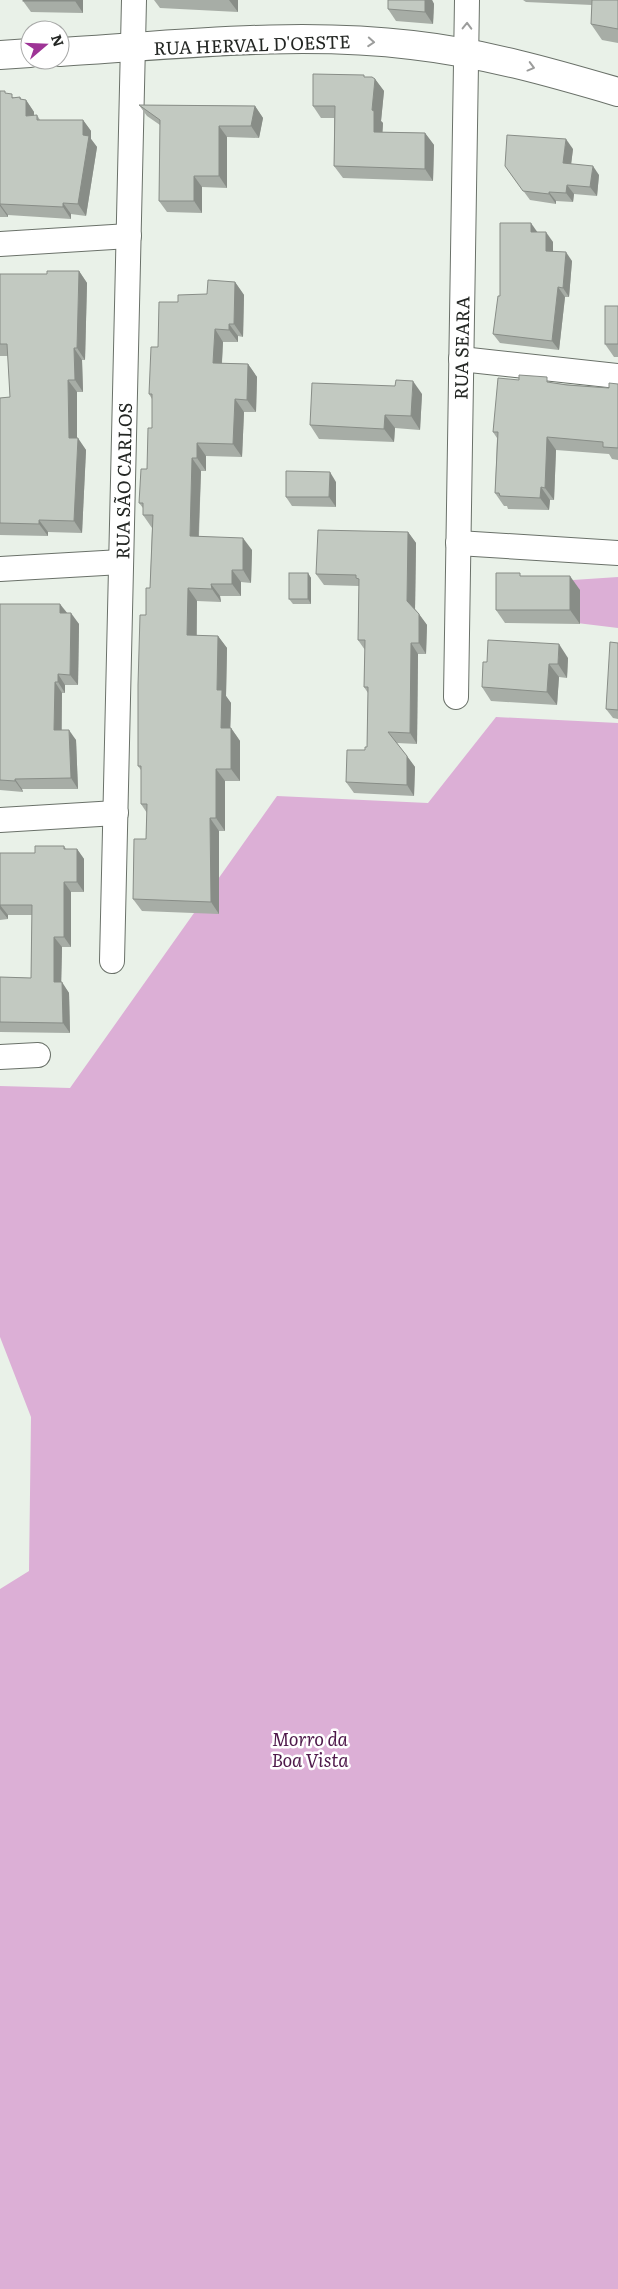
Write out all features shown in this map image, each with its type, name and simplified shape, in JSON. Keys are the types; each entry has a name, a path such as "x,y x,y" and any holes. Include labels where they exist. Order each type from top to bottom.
{"main road":[{"name":"RUA HERVAL D'OESTE","path":"70,51 272,40 343,40 410,44 466,52 545,70 618,92"},
{"path":"0,55 20,54"}],"street":[{"name":"RUA SÃO CARLOS","path":"112,961 134,0"},
{"name":"RUA SEARA","path":"456,697 467,0"},
{"path":"0,244 129,236"},
{"path":"461,359 618,376"},
{"path":"458,543 618,553"},
{"path":"0,569 121,562"},
{"path":"0,820 116,813"},
{"path":"0,1056 38,1055"}],"green space":[{"path":"618,577 618,628 577,623 573,580"},
{"name":"Morro da Boa Vista","path":"496,717 618,723 618,2289 0,2289 0,1589 29,1571 31,1417 0,1337 0,1086 70,1088 277,796 428,803"}],"building":[{"path":"75,0 75,1 23,1"},
{"path":"388,0 425,0 425,12 388,9"},
{"path":"592,0 618,0 618,29 591,24"},
{"path":"313,74 364,75 364,77 375,79 372,110 374,111 374,132 425,133 425,169 334,166 335,106 313,106"},
{"path":"0,91 12,94 12,98 20,97 20,99 26,100 26,116 37,115 37,120 83,120 83,135 89,136 78,204 63,203 63,207 0,204"},
{"path":"139,105 255,106 251,126 219,126 219,176 194,176 194,201 159,201 160,120"},
{"path":"507,135 566,139 563,163 593,166 590,187 567,185 566,193 549,192 549,194 523,191 505,166"},
{"path":"500,223 531,223 531,232 546,232 546,251 566,252 563,288 558,287 552,341 493,334 498,296 500,296"},
{"path":"47,271 79,271 77,348 74,348 75,380 68,380 69,438 78,438 74,521 39,520 39,524 0,523 0,398 10,397 7,344 0,344 0,274 47,274"},
{"path":"208,280 235,282 234,324 229,324 229,330 215,329 213,363 248,364 247,400 235,399 233,444 197,443 197,458 192,458 190,536 243,538 243,570 232,570 232,584 211,584 212,589 188,588 187,635 218,636 217,690 222,690 221,728 231,728 231,769 216,769 216,818 210,818 211,902 133,899 134,839 146,839 147,804 141,804 141,766 138,766 138,685 140,615 146,615 146,588 150,588 153,515 143,515 143,503 139,503 141,469 147,469 148,428 152,428 152,394 149,394 151,347 158,347 159,302 178,302 178,295 207,294"},
{"path":"605,306 618,306 618,344 605,344"},
{"path":"519,375 547,377 547,382 567,385 609,388 609,383 618,384 618,448 603,447 603,442 547,437 545,488 541,487 540,498 500,496 499,493 495,493 498,432 493,432 498,378 519,380"},
{"path":"396,380 413,381 411,416 385,415 384,429 310,425 312,383 395,386"},
{"path":"286,471 330,472 329,497 286,497"},
{"path":"318,530 408,532 407,601 419,614 419,643 411,643 410,733 388,732 407,756 407,785 346,782 347,750 365,750 365,747 367,747 368,687 364,687 365,640 358,640 359,579 356,578 356,575 316,574"},
{"path":"289,573 308,573 308,599 289,599"},
{"path":"496,573 520,573 520,576 570,576 570,610 496,610"},
{"path":"0,604 60,604 60,613 71,613 70,675 58,674 58,682 55,682 54,730 69,730 71,778 0,780"},
{"path":"488,640 559,644 558,664 549,664 547,692 482,687 483,662 487,662"},
{"path":"610,642 618,643 618,710 606,709"},
{"path":"35,846 64,846 64,849 77,849 77,882 64,882 64,937 54,937 54,982 62,982 63,1023 0,1022 0,977 31,978 32,905 0,905 0,853 35,853"}]}
